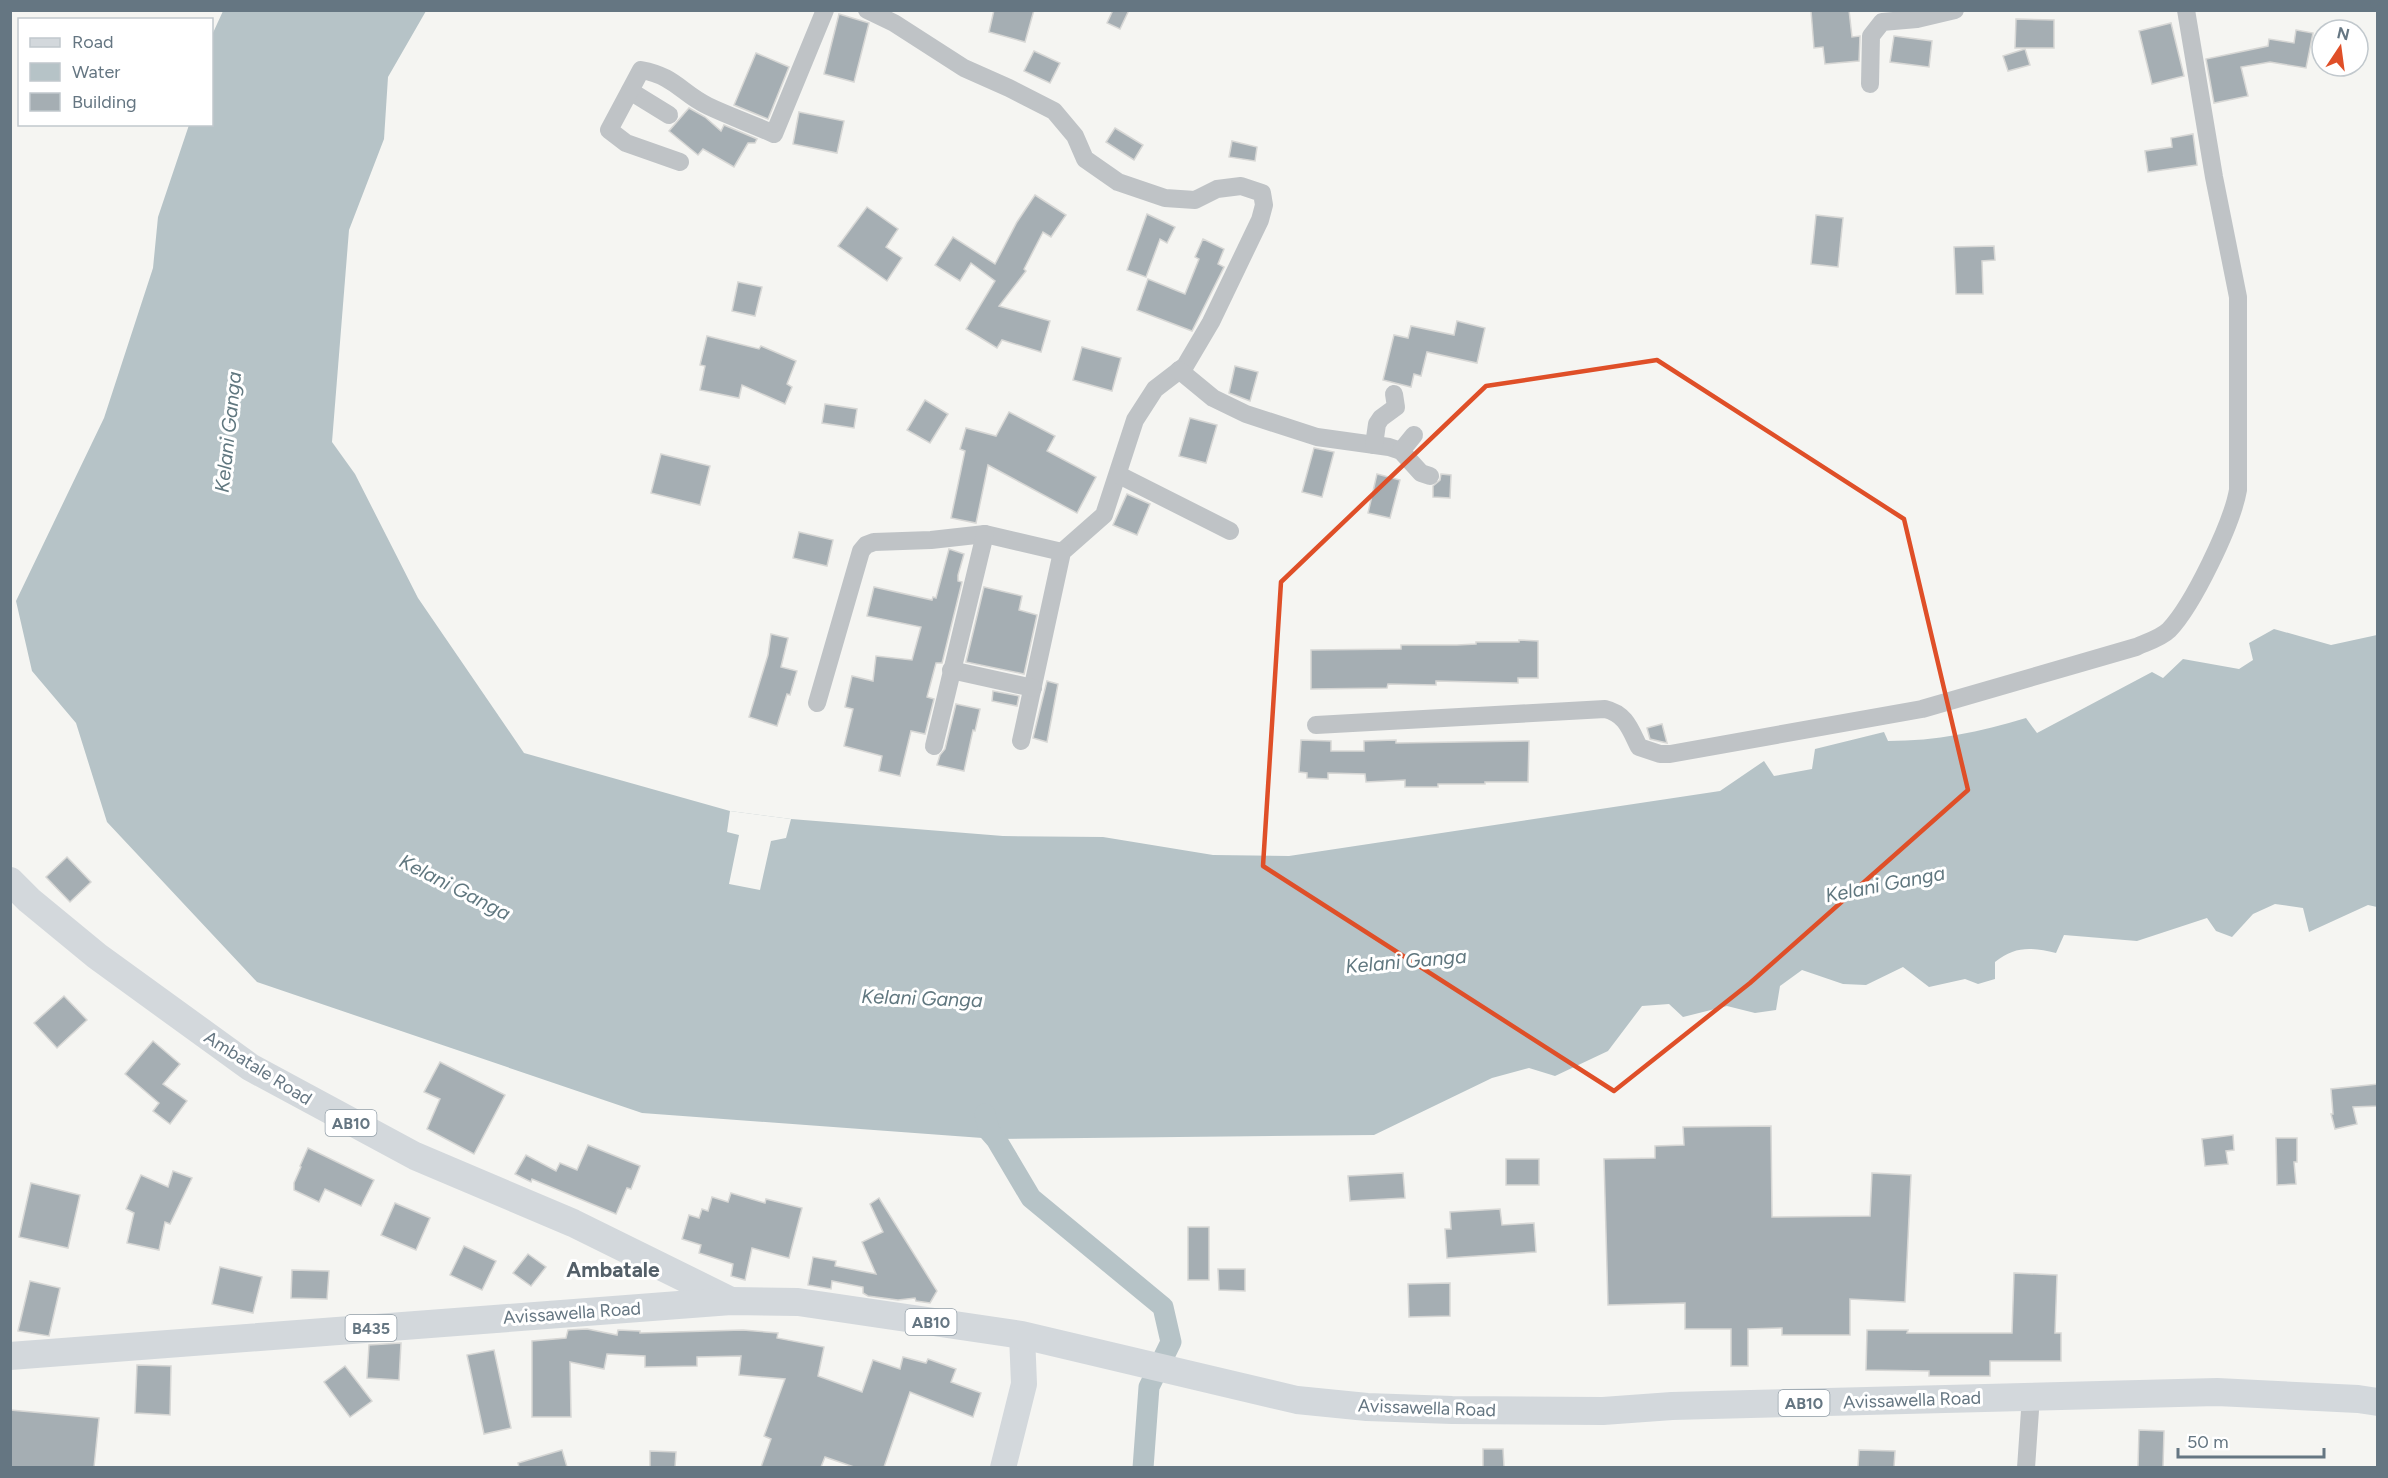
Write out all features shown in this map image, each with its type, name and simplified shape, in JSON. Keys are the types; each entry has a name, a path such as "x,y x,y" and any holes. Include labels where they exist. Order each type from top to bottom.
{"main road":[{"name":"Ambatale Road","path":"10,881 29,900 97,957 250,1067 415,1156 573,1223 730,1301"},
{"name":"Avissawella Road","path":"10,1356 730,1301 798,1302 1023,1335 1297,1400 1368,1407 1603,1411 1672,1406 2217,1392 2378,1402"},
{"path":"1003,1467 1024,1384 1023,1335"}],"street":[{"path":"680,162 626,143 609,130 641,70 656,73 675,82 706,105 774,134 825,10"},
{"path":"867,10 894,23 964,68 1054,111 1075,136 1085,159 1118,182 1165,198 1195,200 1217,189 1240,186 1262,194 1264,205 1255,230 1211,322 1185,366 1155,389 1135,420 1119,475 1104,515 1062,552 1021,741"},
{"path":"1870,84 1871,36 1882,22 1917,19 1955,10"},
{"path":"1316,725 1605,709 1615,711 1625,718 1639,747 1660,754 1670,754 1922,709 2136,647 2168,631 2202,578 2231,517 2238,490 2238,297 2211,166 2186,10"},
{"path":"630,91 669,115"},
{"path":"1179,370 1213,398 1246,414 1317,437 1401,451 1421,473 1430,476"},
{"path":"1374,446 1377,424 1381,418 1396,407 1394,394"},
{"path":"1401,451 1414,435"},
{"path":"1119,475 1230,531"},
{"path":"817,703 861,551 866,545 874,542 931,540 985,534 1062,552"},
{"path":"934,746 985,534"},
{"path":"951,670 1033,688"},
{"path":"2026,1467 2031,1396"}],"highlighted area":[{"path":"1657,360 1904,519 1968,790 1750,983 1614,1091 1263,866 1281,582 1486,386"}],"water":[{"name":"Kelani Ganga","path":"223,11 426,11 388,77 384,139 349,230 332,442 355,474 418,598 524,753 730,811 791,819 1003,836 1103,837 1213,855 1289,856 1720,791 1764,761 1774,776 1812,769 1815,749 1884,732 1888,741 1923,739 1992,728 2026,718 2037,733 2152,672 2163,678 2183,659 2239,669 2253,660 2249,643 2274,629 2331,645 2377,635 2377,907 2368,905 2309,932 2303,908 2275,904 2253,914 2232,937 2216,931 2207,918 2137,941 2064,935 2056,953 2024,949 2009,953 1995,962 1995,979 1978,984 1965,979 1929,987 1903,967 1866,985 1843,984 1802,970 1780,986 1776,1010 1755,1013 1727,1006 1683,1017 1669,1004 1642,1006 1608,1051 1555,1076 1529,1068 1492,1078 1374,1135 996,1139 642,1113 257,982 107,822 76,723 32,671 16,601 104,418 153,268 158,217 189,126 213,126 213,33"}],"pier":[{"path":"730,811 791,819 786,838 771,841 760,890 729,884 739,835 727,832"}],"building":[{"path":"994,10 1034,10 1025,42 989,32"},
{"path":"1113,10 1129,10 1120,29 1107,23"},
{"path":"1849,10 1852,37 1860,36 1859,61 1825,64 1823,47 1814,48 1811,11"},
{"path":"839,14 869,23 854,82 824,74"},
{"path":"2016,19 2054,20 2054,48 2015,48"},
{"path":"2171,23 2184,76 2152,84 2139,31"},
{"path":"2296,30 2310,32 2306,68 2270,62 2241,67 2248,96 2214,103 2206,59 2268,46 2269,39 2294,43"},
{"path":"1894,36 1932,41 1929,67 1890,62"},
{"path":"2025,49 2030,65 2008,71 2003,56"},
{"path":"1034,51 1060,63 1050,83 1024,71"},
{"path":"756,53 789,67 768,119 734,105"},
{"path":"689,108 705,117 721,131 724,125 757,139 755,143 748,143 734,167 703,149 698,155 669,131"},
{"path":"799,112 844,121 837,153 793,144"},
{"path":"1115,128 1143,145 1134,160 1106,142"},
{"path":"2193,134 2197,165 2148,172 2145,151 2172,147 2171,138"},
{"path":"1232,141 1257,147 1255,161 1229,157"},
{"path":"1035,195 1066,215 1051,237 1043,232 1024,269 1026,271 999,306 1050,321 1041,352 1002,340 997,348 966,329 995,281 971,263 960,281 935,265 953,237 995,264 1017,222"},
{"path":"867,207 898,229 886,247 902,258 887,281 838,246"},
{"path":"1147,214 1175,227 1167,243 1160,239 1146,277 1127,270"},
{"path":"1816,215 1843,218 1838,267 1811,264"},
{"path":"1203,239 1224,249 1218,264 1224,267 1192,331 1137,310 1148,279 1185,294 1199,259 1195,257"},
{"path":"1994,246 1995,260 1982,261 1983,294 1956,294 1954,247"},
{"path":"738,282 762,287 755,316 732,311"},
{"path":"1457,321 1485,328 1477,363 1427,352 1421,376 1414,374 1411,387 1383,380 1394,335 1408,338 1411,326 1454,335"},
{"path":"707,336 759,349 761,346 796,361 787,384 792,387 785,404 742,385 739,398 700,390 705,366 700,365"},
{"path":"1082,347 1121,358 1112,391 1073,380"},
{"path":"1235,366 1258,372 1250,401 1229,393"},
{"path":"925,400 948,414 930,443 907,430"},
{"path":"825,404 857,409 854,428 822,423"},
{"path":"1009,412 1055,436 1047,451 1096,477 1077,513 988,465 976,523 951,518 965,451 960,449 966,428 996,436"},
{"path":"1190,418 1217,425 1206,463 1179,456"},
{"path":"1314,448 1334,452 1322,497 1302,492"},
{"path":"661,454 710,466 700,505 651,493"},
{"path":"1377,474 1400,480 1390,518 1368,513"},
{"path":"1441,474 1451,475 1450,498 1433,497 1433,486 1440,480"},
{"path":"1127,494 1150,504 1137,535 1113,525"},
{"path":"799,532 833,540 827,566 793,558"},
{"path":"949,549 964,554 958,575 958,581 962,582 942,663 936,663 927,697 934,699 925,734 911,731 900,776 879,771 882,756 844,746 853,709 845,707 852,676 873,681 876,656 912,660 921,627 867,616 874,587 932,600 933,597 936,598"},
{"path":"984,587 1022,596 1019,610 1037,615 1024,674 966,662"},
{"path":"771,634 788,638 781,667 797,671 777,726 749,717 768,655"},
{"path":"1519,640 1538,641 1538,678 1518,678 1518,683 1436,681 1436,685 1388,684 1387,688 1311,689 1311,650 1401,649 1401,645 1457,645 1476,644 1476,642 1519,642"},
{"path":"1047,681 1058,684 1047,742 1033,738"},
{"path":"993,691 1019,696 1017,706 992,701"},
{"path":"956,704 980,709 964,771 937,765 945,749"},
{"path":"1662,724 1667,743 1650,739 1647,728"},
{"path":"1301,740 1331,741 1331,751 1364,751 1364,741 1396,740 1396,743 1529,741 1528,782 1405,787 1405,780 1366,782 1365,774 1328,773 1328,779 1307,778 1307,773 1299,772"},
{"path":"67,857 91,882 70,902 46,877"},
{"path":"64,996 87,1020 57,1048 34,1023"},
{"path":"153,1041 180,1064 163,1084 187,1101 170,1124 153,1111 159,1103 125,1074"},
{"path":"440,1062 505,1095 474,1154 427,1129 440,1099 424,1092"},
{"path":"2378,1084 2378,1106 2353,1107 2357,1124 2335,1129 2331,1114 2333,1114 2331,1089"},
{"path":"1771,1126 1772,1217 1870,1216 1872,1173 1911,1175 1905,1302 1850,1299 1850,1335 1782,1335 1782,1328 1748,1329 1748,1366 1731,1366 1731,1329 1685,1329 1685,1303 1608,1305 1604,1159 1655,1158 1655,1146 1684,1145 1683,1127"},
{"path":"2233,1135 2234,1150 2226,1151 2228,1164 2205,1166 2202,1139"},
{"path":"2276,1138 2297,1138 2297,1162 2294,1162 2296,1184 2277,1185"},
{"path":"588,1145 640,1166 631,1189 627,1188 616,1214 515,1174 526,1155 556,1171 560,1163 577,1170"},
{"path":"308,1148 374,1180 361,1206 325,1189 319,1202 294,1190 294,1183"},
{"path":"1506,1159 1539,1159 1539,1185 1506,1185"},
{"path":"173,1171 192,1178 170,1224 165,1222 159,1250 127,1243 134,1213 126,1209 141,1175 168,1187"},
{"path":"1403,1173 1405,1198 1350,1201 1348,1176"},
{"path":"31,1183 80,1195 68,1248 19,1237"},
{"path":"731,1193 765,1203 766,1199 802,1208 789,1258 752,1248 745,1280 731,1276 733,1264 699,1253 701,1245 682,1239 689,1215 699,1218 702,1209 708,1211 712,1197 728,1202"},
{"path":"879,1198 937,1291 930,1303 916,1301 915,1298 898,1300 868,1296 863,1293 863,1287 832,1281 831,1289 808,1285 813,1257 836,1261 835,1266 876,1274 862,1242 883,1232 870,1204"},
{"path":"395,1203 430,1218 416,1250 381,1235"},
{"path":"1500,1209 1502,1225 1534,1223 1536,1252 1447,1258 1445,1229 1451,1229 1450,1212"},
{"path":"1188,1227 1209,1227 1209,1280 1188,1280"},
{"path":"464,1246 496,1261 482,1290 450,1275"},
{"path":"528,1254 546,1267 531,1286 513,1273"},
{"path":"220,1267 262,1277 253,1313 212,1304"},
{"path":"1218,1269 1245,1269 1245,1291 1219,1290"},
{"path":"292,1270 329,1271 327,1299 291,1298"},
{"path":"2014,1273 2057,1275 2055,1333 2061,1333 2061,1361 1990,1361 1990,1376 1929,1376 1929,1371 1866,1370 1867,1330 1908,1330 1907,1333 2012,1333"},
{"path":"30,1281 60,1288 49,1336 18,1331"},
{"path":"1450,1283 1450,1316 1409,1317 1408,1284"},
{"path":"587,1329 617,1335 618,1330 640,1331 640,1333 743,1330 778,1333 777,1338 824,1347 818,1376 862,1392 873,1360 900,1369 903,1357 926,1363 928,1359 956,1369 951,1382 981,1393 973,1417 910,1392 884,1467 854,1467 825,1457 821,1467 761,1467 771,1439 764,1436 785,1379 739,1375 741,1356 697,1357 697,1366 645,1367 645,1356 607,1354 604,1369 570,1362 571,1417 532,1417 532,1341 566,1338 568,1330"},
{"path":"401,1343 399,1380 367,1378 369,1345"},
{"path":"494,1350 511,1428 484,1434 467,1355"},
{"path":"137,1365 171,1366 170,1415 135,1413"},
{"path":"345,1366 372,1401 350,1417 324,1382"},
{"path":"10,1410 99,1418 94,1467 10,1467"},
{"path":"2139,1430 2164,1431 2163,1467 2138,1467"},
{"path":"1483,1449 1503,1449 1504,1467 1483,1467"},
{"path":"562,1450 567,1467 519,1467 518,1463"},
{"path":"1859,1450 1895,1451 1894,1467 1858,1467"},
{"path":"650,1451 676,1452 675,1467 650,1467"}],"waterway":[{"path":"985,1114 989,1131 1031,1198 1163,1307 1171,1342 1149,1387 1143,1468"}],"district":[{"name":"Ambatale","path":"613,1269"}]}
